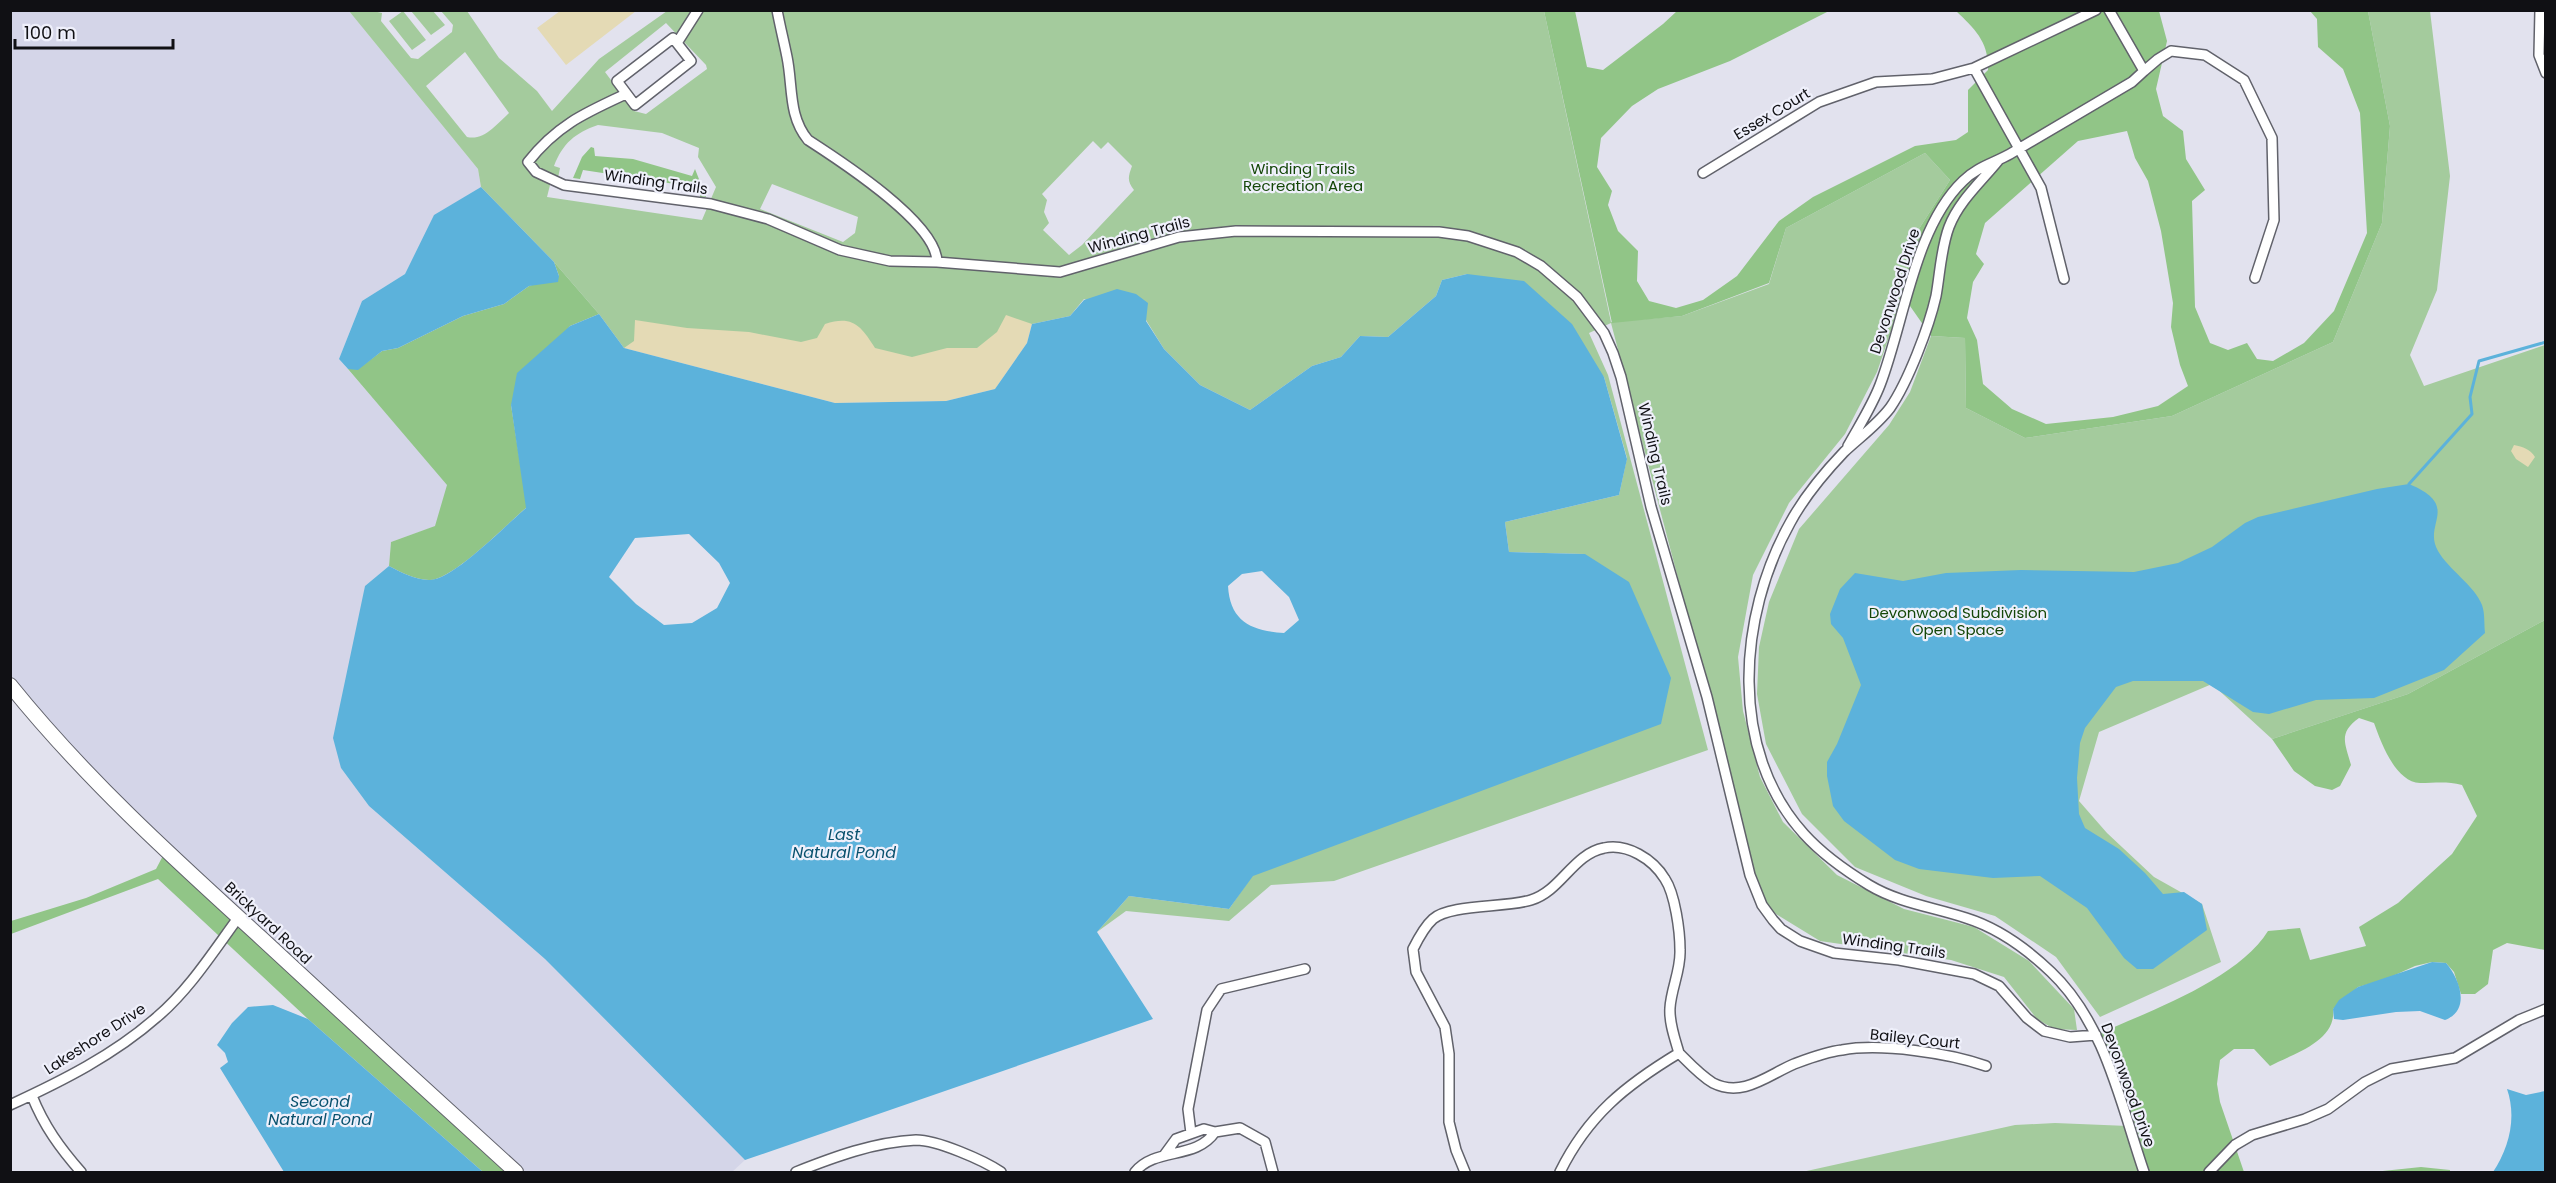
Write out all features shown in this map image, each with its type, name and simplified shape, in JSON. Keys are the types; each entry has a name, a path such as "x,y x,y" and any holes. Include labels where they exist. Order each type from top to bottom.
{"street":[{"path":"626,94 617,81 673,38 677,43 698,10"},
{"path":"777,10 788,58 794,115 800,130 808,140 892,200 935,249 937,262"},
{"name":"Essex Court","path":"1703,173 1820,102 1876,82 1932,79 1974,68 2096,10"},
{"path":"2109,10 2144,71"},
{"path":"2540,10 2539,55 2546,73"},
{"name":"Winding Trails","path":"677,43 691,61 635,105 626,94 568,122 540,146 528,162 536,172 564,185 711,204 768,219 840,250 890,261 937,262 1049,273 1068,270 1160,242 1209,233 1420,231 1468,236 1517,252 1541,266 1577,297 1604,333 1613,353 1621,377 1651,507 1707,697 1750,875 1762,905 1781,929 1800,941 1844,955 1899,960 1974,974 1999,986 2009,994 2026,1018 2044,1031 2070,1037 2096,1035"},
{"name":"Devonwood Drive","path":"1844,452 1879,387 1934,222 1964,181 1981,167 1998,161 2132,82 2158,59 2172,51 2205,55 2244,80 2272,138 2274,220 2255,279"},
{"path":"1974,68 2041,188 2064,279"},
{"name":"Devonwood Drive","path":"1998,161 1968,195 1949,227 1935,301 1915,356 1892,406 1874,426 1844,452 1807,497 1789,524 1756,607 1749,657 1750,713 1771,781 1785,807 1804,834 1832,860 1873,888 1893,897 1970,919 2011,940 2053,974 2075,1000 2096,1035 2144,1173"},
{"name":"Brickyard Road","path":"10,685 49,733 90,777 238,918 516,1173"},
{"path":"1465,1173 1449,1122 1449,1054 1445,1027 1416,972 1413,949 1434,918 1450,910 1507,906 1533,900 1552,889 1584,855 1604,847 1627,848 1649,860 1666,880 1676,915 1680,951 1677,982 1670,1008 1679,1053 1623,1089 1581,1136 1560,1173"},
{"name":"Lakeshore Drive","path":"10,1105 65,1079 157,1017 191,981 238,918"},
{"path":"1191,1133 1188,1109 1208,1010 1221,989 1305,969"},
{"path":"2209,1173 2232,1147 2247,1137 2328,1109 2365,1082 2391,1069 2455,1058 2512,1024 2546,1009"},
{"name":"Bailey Court","path":"1679,1053 1697,1072 1716,1084 1741,1088 1759,1083 1791,1065 1817,1055 1844,1049 1869,1047 1960,1057 1986,1066"},
{"path":"32,1096 42,1120 56,1143 81,1173"},
{"path":"1165,1154 1176,1139 1191,1133 1204,1129 1215,1132 1240,1128 1265,1142 1273,1173"},
{"path":"1135,1173 1145,1163 1165,1154 1182,1153 1211,1138 1215,1132"},
{"path":"796,1173 856,1150 918,1140 965,1153 1001,1173"}],"shaded area":[{"path":"11,11 349,11 478,169 481,187 435,215 405,274 362,301 339,359 448,485 436,526 391,542 389,566 365,586 341,768 369,806 545,959 745,1160 732,1172 516,1172 238,918 11,685"}],"green space":[{"name":"Winding Trails Recreation Area","path":"349,11 382,13 381,21 411,58 418,59 452,32 453,25 441,11 467,11 499,58 537,91 552,111 599,59 667,11 1544,11 1611,322 1682,316 1769,284 1786,228 1925,153 1950,180 1910,243 1903,296 1877,372 1845,434 1789,503 1753,575 1738,657 1743,711 1760,777 1783,822 1837,875 1904,909 1974,927 2029,961 2074,1009 2077,1030 2054,1029 2037,1019 2004,977 1951,960 1820,941 1776,914 1763,899 1744,842 1716,723 1611,323 1589,333 1608,375 1708,750 1334,881 1271,885 1229,921 1126,911 1097,932 1129,896 1229,909 1252,876 1585,554 1509,552 1505,522 1619,495 1627,458 1604,377 1467,274 1442,280 1436,296 1388,337 1360,336 1341,357 1312,366 1250,410 1200,385 1164,349 1146,320 1084,299 1070,316 1032,324 995,389 624,348 599,314 554,262 481,187 478,169","holes":["666,23 706,65 707,69 646,114 634,111 605,72","465,52 509,113 485,134 473,138 467,137 426,86","598,125 662,133 699,148 698,157 716,187 702,220 547,197 552,177 558,178 560,168 554,166 561,151 576,135","1093,141 1101,149 1108,142 1132,166 1129,179 1134,190 1082,245 1069,255 1043,230 1049,223 1044,212 1047,200 1042,194","772,184 858,217 855,233 843,242 760,209"]},
{"path":"403,11 426,40 412,50 389,21"},
{"path":"411,11 433,11 445,25 431,35"},
{"path":"1544,11 1575,11 1587,67 1603,70 1677,11 1829,11 1730,61 1658,89 1632,106 1601,138 1597,167 1612,191 1608,205 1618,231 1638,251 1637,281 1649,301 1676,308 1703,300 1737,276 1779,221 1813,197 1915,146 1956,140 1968,132 1968,90 1988,70 1988,60 1979,37 1956,11 2159,11 2167,41 2156,89 2163,116 2183,131 2186,159 2205,190 2192,201 2195,307 2210,343 2228,350 2247,343 2257,359 2273,361 2304,343 2334,311 2367,233 2360,113 2343,69 2318,47 2317,19 2310,11 2368,11 2390,126 2382,223 2333,342 2172,416 2025,438 1966,408 1965,338 1931,336 1903,296 1910,243 1950,180 1925,153 1786,228 1769,283 1682,316 1612,323","holes":["2127,131 2135,158 2148,181 2161,231 2173,303 2171,327 2180,365 2188,386 2158,406 2113,417 2046,424 2012,409 1983,384 1977,340 1967,318 1973,282 1984,264 1976,254 1985,223 2078,141"]},
{"name":"Devonwood Subdivision Open Space","path":"2368,11 2430,11 2450,176 2437,290 2410,355 2424,386 2545,345 2545,620 2408,694 2272,739 2212,684 2099,732 2079,801 2107,833 2154,877 2202,904 2221,962 2100,1017 2056,957 1995,916 1926,896 1855,867 1802,814 1766,744 1757,694 1759,647 1769,602 1799,529 1889,425 1910,392 1931,336 1965,338 1966,408 2025,438 2172,416 2333,342 2382,223 2390,126"},
{"path":"591,147 594,148 595,156 633,159 692,176 695,169 706,197 700,197 701,188 583,170 580,179 573,178 582,157"},
{"path":"554,262 599,314 570,326 511,405 527,507 465,562 439,578 429,580 418,578 389,566 391,542 435,526 447,485 348,369 358,369 382,351 398,348 463,316 504,304 529,286 559,276"},
{"path":"2545,620 2545,950 2507,943 2493,950 2488,984 2475,994 2461,994 2454,972 2446,963 2432,962 2358,987 2333,1009 2328,1030 2321,1038 2312,1045 2270,1066 2254,1049 2234,1049 2220,1060 2217,1084 2220,1102 2244,1172 2144,1172 2096,1035 2165,1005 2214,979 2236,965 2254,949 2268,931 2300,928 2310,960 2366,946 2359,927 2398,903 2452,854 2477,816 2462,785 2420,783 2403,776 2390,760 2374,723 2359,718 2348,729 2345,739 2351,765 2340,786 2332,790 2315,786 2294,771 2272,739 2408,694"},
{"path":"166,850 516,1172 483,1172 308,1019 158,879 11,934 11,921 86,898 156,869"},
{"path":"2055,1123 2128,1126 2144,1172 1802,1172 2015,1125"},
{"path":"2421,1167 2450,1170 2450,1172 2373,1172"}],"sand":[{"path":"560,11 636,11 566,65 537,28"},
{"path":"1006,315 1032,324 1027,343 995,389 946,401 835,403 624,348 634,341 635,320 687,328 749,332 801,342 817,338 825,324 843,321 860,328 875,348 912,357 947,348 977,348 997,332"},
{"path":"2514,445 2526,449 2535,457 2528,467 2516,459 2511,451"}],"water":[{"path":"481,187 554,262 559,276 558,282 529,286 504,304 463,316 398,348 382,351 358,370 348,369 339,359 362,301 405,274 434,215"},
{"name":"Last Natural Pond","path":"1467,274 1524,281 1572,324 1604,377 1627,459 1619,495 1505,522 1509,552 1585,554 1629,582 1671,678 1661,724 1253,876 1229,909 1129,896 1097,932 1153,1019 745,1160 545,959 369,806 341,768 333,738 365,586 389,566 418,578 429,580 439,578 465,562 526,508 511,405 517,373 570,326 599,314 624,348 835,403 946,401 995,389 1027,343 1032,324 1070,316 1084,300 1117,289 1136,294 1148,303 1146,321 1164,349 1200,385 1250,410 1312,366 1341,357 1360,336 1388,337 1436,296 1442,280","holes":["689,534 719,563 730,583 717,608 692,623 664,625 636,604 609,577 635,538","1262,571 1289,597 1299,620 1284,633 1252,626 1244,622 1233,608 1228,586 1242,574"]},
{"path":"2409,484 2425,492 2434,500 2437,516 2434,541 2438,551 2474,591 2484,611 2485,633 2444,670 2374,698 2316,700 2269,714 2253,712 2203,681 2133,681 2116,687 2085,728 2080,743 2077,778 2079,814 2085,828 2119,849 2145,873 2163,894 2184,892 2202,904 2207,930 2153,969 2137,969 2124,958 2087,908 2040,876 1993,878 1919,869 1895,860 1844,821 1833,806 1827,776 1827,762 1837,744 1861,685 1843,638 1831,624 1830,614 1840,589 1855,573 1903,581 1946,573 2021,570 2134,572 2178,563 2212,547 2245,523 2258,517 2377,489"},
{"path":"2432,962 2446,963 2459,985 2458,1009 2445,1020 2420,1011 2343,1020 2334,1019 2333,1009 2339,1000 2358,987"},
{"name":"Second Natural Pond","path":"273,1005 308,1019 483,1172 284,1172 220,1068 228,1062 225,1053 217,1045 232,1023 248,1007"},
{"path":"2507,1089 2526,1095 2545,1091 2545,1172 2493,1172 2499,1163 2510,1132 2511,1111"}],"waterway":[{"path":"2409,484 2472,414 2470,397 2479,361 2546,342"}]}
